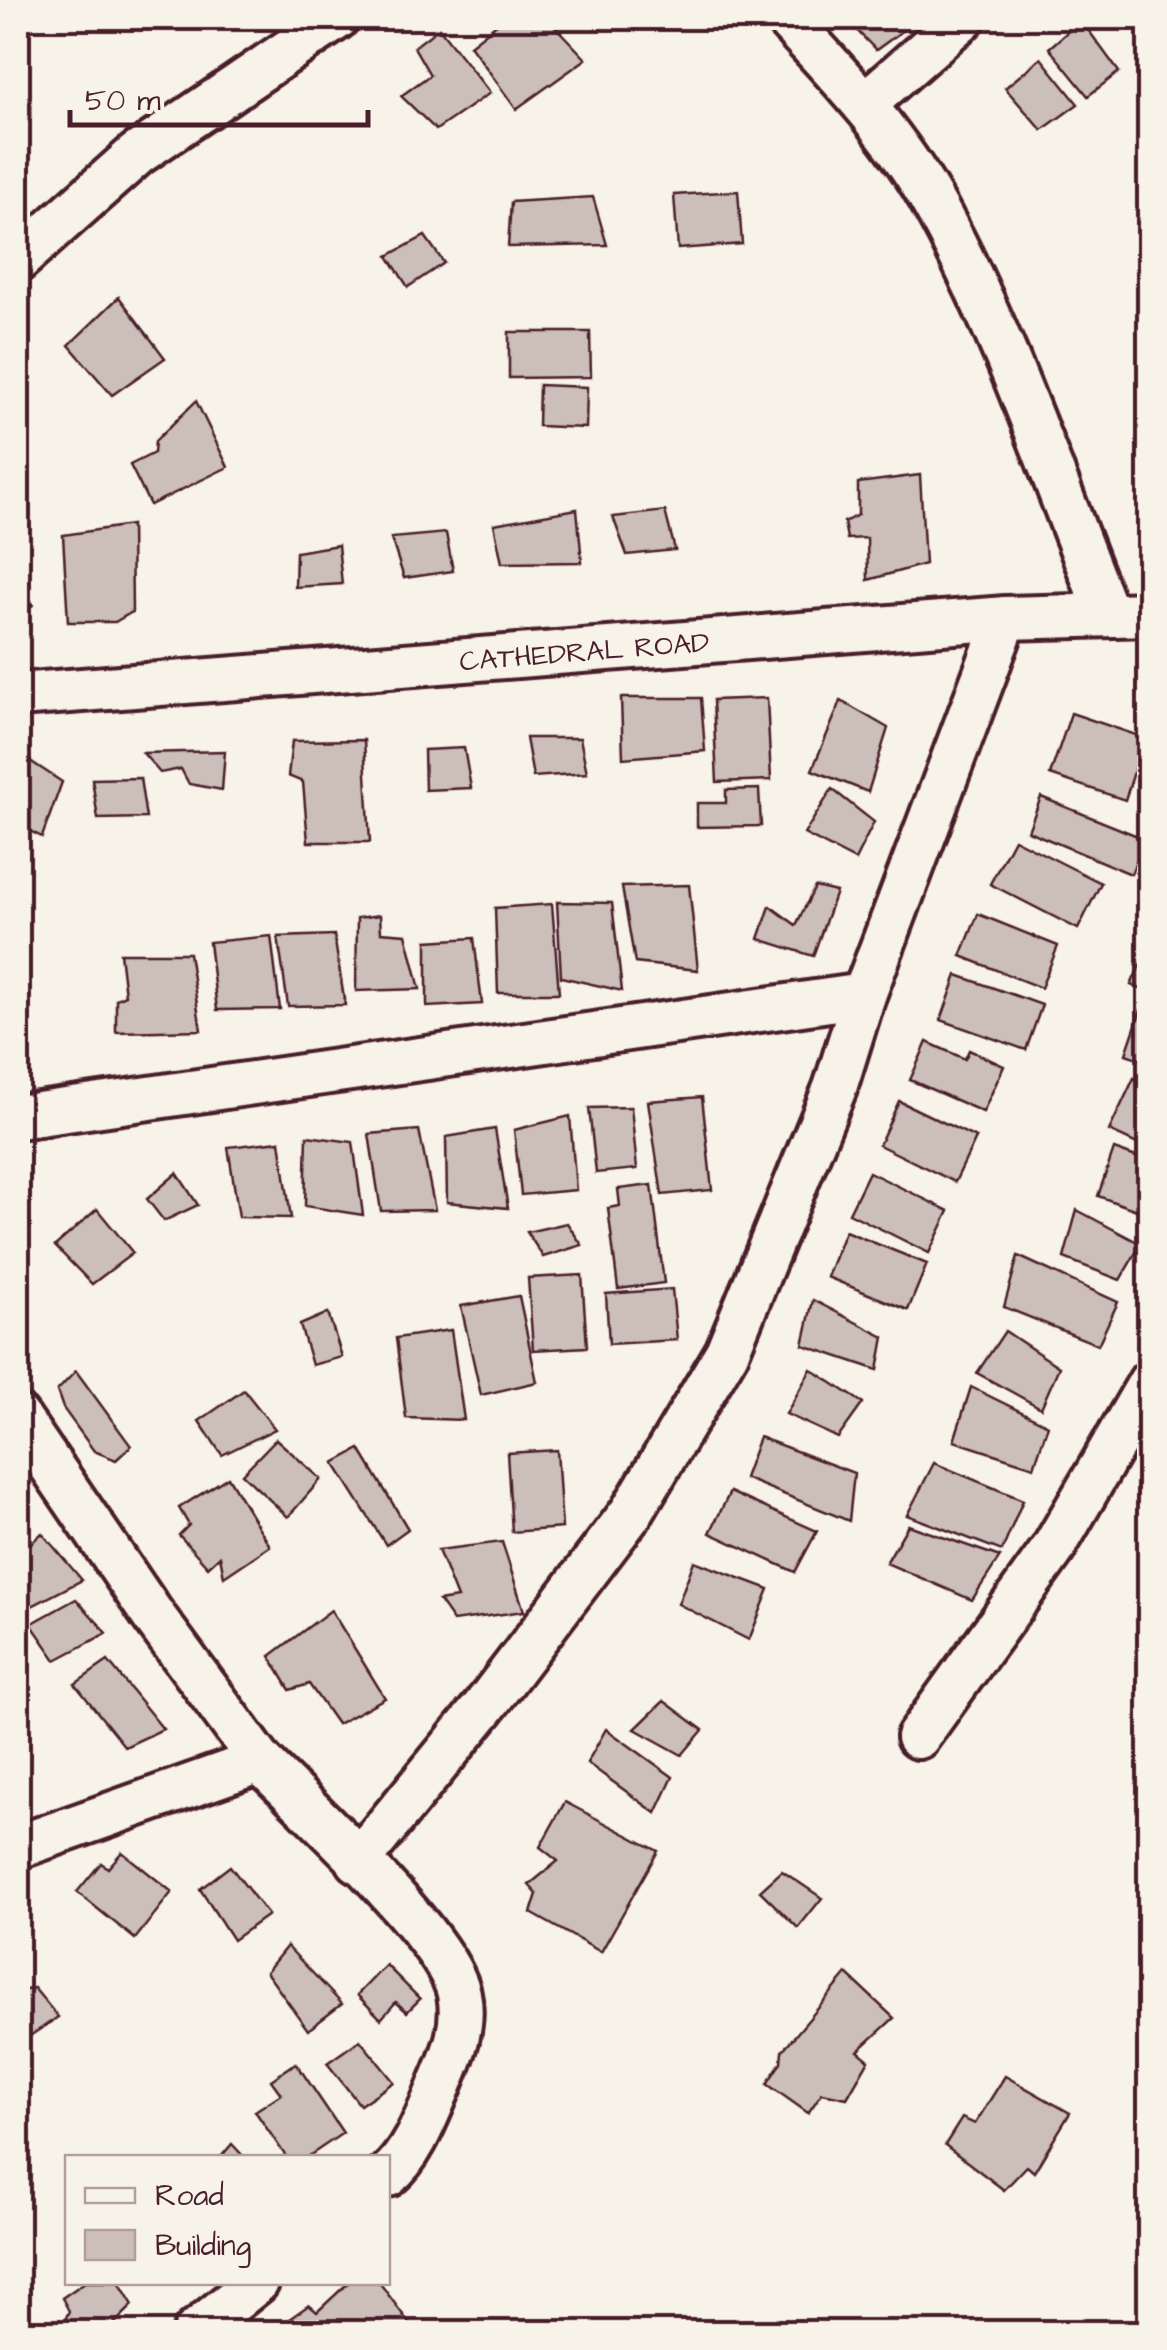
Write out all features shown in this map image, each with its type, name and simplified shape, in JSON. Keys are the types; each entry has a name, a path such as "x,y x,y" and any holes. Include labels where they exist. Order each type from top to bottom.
{"street":[{"path":"18,260 137,154 337,18"},
{"path":"786,18 866,103 935,206 1001,348 1107,614"},
{"path":"866,103 962,18"},
{"name":"CATHEDRAL ROAD","path":"18,695 1006,618 1150,614"},
{"path":"358,1861 484,1707 631,1513 727,1352 834,1088 864,994 1006,618"},
{"path":"18,1117 864,994"},
{"path":"918,1737 1053,1549 1150,1382"},
{"path":"18,1417 152,1614 260,1762 358,1861 444,1960 459,1991 462,2024 427,2117 390,2173"},
{"path":"18,1847 260,1762"},
{"path":"195,2332 252,2285"}],"building":[{"path":"504,18 547,18 586,59 516,109 470,45"},
{"path":"845,18 920,18 876,50"},
{"path":"1081,20 1119,72 1088,96 1049,48"},
{"path":"439,28 490,93 436,130 401,96 430,75 414,47"},
{"path":"1041,58 1078,104 1042,130 1005,88"},
{"path":"738,191 742,244 678,249 674,195"},
{"path":"593,197 607,245 508,247 511,202"},
{"path":"425,236 444,263 408,287 388,256"},
{"path":"119,297 165,358 112,395 69,345"},
{"path":"509,332 590,332 591,377 509,378"},
{"path":"539,385 587,387 586,428 538,426"},
{"path":"196,401 228,467 150,505 130,465 154,453 155,441"},
{"path":"920,475 925,564 868,580 867,538 847,539 844,522 858,515 858,483"},
{"path":"577,509 582,562 502,563 494,524"},
{"path":"665,511 675,550 627,555 613,517"},
{"path":"131,525 132,612 115,622 68,622 63,535"},
{"path":"446,533 453,571 404,578 391,538"},
{"path":"338,545 342,584 295,587 296,552"},
{"path":"18,576 33,605 18,614"},
{"path":"621,698 701,698 705,751 623,758"},
{"path":"767,698 771,780 717,782 713,700"},
{"path":"841,701 888,728 868,792 812,770"},
{"path":"1071,713 1145,738 1125,800 1050,775"},
{"path":"526,738 580,738 587,773 533,777"},
{"path":"364,740 370,842 308,842 303,782 288,776 292,741"},
{"path":"464,748 471,788 425,790 424,750"},
{"path":"225,751 222,790 189,784 181,769 160,773 143,753"},
{"path":"18,753 62,782 42,837 18,825"},
{"path":"140,778 146,818 98,819 92,779"},
{"path":"759,789 761,826 697,827 697,803 726,803 726,790"},
{"path":"832,789 874,822 855,860 804,834"},
{"path":"1041,797 1145,839 1131,874 1028,831"},
{"path":"1014,839 1101,883 1078,929 990,884"},
{"path":"689,885 698,970 635,963 622,887"},
{"path":"815,887 836,892 813,956 759,939 770,906 796,925"},
{"path":"557,902 612,903 622,991 561,977"},
{"path":"552,904 559,993 498,993 495,908"},
{"path":"978,914 1058,946 1041,988 961,956"},
{"path":"380,915 381,932 406,934 420,989 356,991 357,918"},
{"path":"334,935 345,1005 288,1006 278,937"},
{"path":"271,936 280,1009 217,1010 209,942"},
{"path":"474,938 482,1004 427,1007 427,941"},
{"path":"1150,943 1150,993 1131,985"},
{"path":"120,953 189,953 201,1030 116,1032 116,999 125,995"},
{"path":"957,975 1042,1005 1026,1050 941,1020"},
{"path":"1143,1004 1150,1007 1150,1063 1126,1054"},
{"path":"927,1042 965,1059 969,1050 1004,1066 983,1112 910,1080"},
{"path":"1134,1078 1150,1085 1150,1150 1109,1131"},
{"path":"702,1097 712,1190 662,1195 648,1101"},
{"path":"899,1101 976,1138 955,1182 879,1145"},
{"path":"631,1107 637,1169 596,1173 589,1108"},
{"path":"570,1116 576,1190 521,1195 514,1130"},
{"path":"495,1129 508,1208 447,1202 446,1137"},
{"path":"419,1130 435,1210 381,1211 369,1134"},
{"path":"307,1136 353,1142 363,1215 305,1206"},
{"path":"280,1141 291,1218 239,1217 228,1147"},
{"path":"1114,1149 1150,1162 1150,1215 1098,1196"},
{"path":"869,1172 949,1211 929,1253 849,1213"},
{"path":"177,1173 198,1205 164,1221 147,1199"},
{"path":"652,1185 664,1283 618,1289 608,1208 620,1206 618,1189"},
{"path":"97,1209 133,1253 92,1284 55,1246"},
{"path":"1077,1210 1141,1244 1120,1280 1064,1258"},
{"path":"567,1223 582,1245 543,1257 527,1232"},
{"path":"845,1231 927,1264 908,1310 827,1277"},
{"path":"1018,1256 1118,1302 1098,1345 1004,1307"},
{"path":"582,1275 587,1347 533,1350 528,1278"},
{"path":"672,1289 677,1340 609,1344 606,1294"},
{"path":"519,1296 537,1382 481,1395 461,1306"},
{"path":"813,1300 884,1337 878,1370 803,1345"},
{"path":"328,1313 342,1357 312,1365 300,1325"},
{"path":"451,1330 464,1420 406,1418 396,1338"},
{"path":"1005,1331 1059,1367 1041,1408 977,1373"},
{"path":"811,1369 863,1403 838,1438 786,1414"},
{"path":"76,1371 131,1446 116,1460 94,1451 63,1408 57,1391"},
{"path":"971,1387 1048,1425 1034,1467 954,1441"},
{"path":"244,1390 275,1429 222,1455 199,1421"},
{"path":"759,1437 854,1473 849,1521 744,1478"},
{"path":"276,1439 321,1479 288,1517 242,1474"},
{"path":"360,1449 408,1529 386,1545 334,1463"},
{"path":"557,1450 562,1528 512,1532 507,1453"},
{"path":"934,1463 1023,1500 1002,1551 907,1515"},
{"path":"228,1477 270,1546 224,1577 220,1556 208,1567 179,1535 189,1525 179,1508"},
{"path":"730,1492 817,1531 795,1572 710,1533"},
{"path":"908,1525 1000,1557 972,1600 886,1563"},
{"path":"42,1533 82,1580 26,1609 18,1593 18,1555"},
{"path":"502,1542 524,1611 453,1621 439,1601 457,1598 438,1550"},
{"path":"694,1561 769,1589 749,1640 678,1604"},
{"path":"76,1599 107,1633 56,1660 31,1624"},
{"path":"331,1610 385,1698 337,1724 309,1684 290,1690 270,1656"},
{"path":"108,1661 163,1729 125,1747 75,1684"},
{"path":"664,1701 703,1730 682,1755 635,1729"},
{"path":"606,1729 673,1777 656,1813 587,1763"},
{"path":"565,1802 658,1851 601,1952 531,1913 537,1894 529,1885 558,1861 540,1847"},
{"path":"122,1852 172,1892 135,1939 77,1892 101,1863 108,1868"},
{"path":"230,1866 268,1915 233,1940 200,1889"},
{"path":"782,1871 822,1898 798,1928 760,1891"},
{"path":"287,1946 342,2004 308,2030 266,1972"},
{"path":"386,1965 420,1999 407,2012 396,2002 381,2019 357,1995"},
{"path":"847,1974 894,2018 858,2051 869,2060 847,2098 822,2093 808,2113 767,2084 781,2062 782,2051"},
{"path":"34,1988 58,2017 18,2044 18,1992"},
{"path":"360,2040 394,2082 360,2105 327,2063"},
{"path":"296,2063 343,2133 310,2155 285,2155 255,2111 281,2094 271,2080"},
{"path":"1005,2076 1070,2113 1034,2172 1027,2166 1004,2190 945,2145 962,2118 975,2124"},
{"path":"232,2144 242,2155 223,2155"},
{"path":"81,2285 121,2285 133,2305 106,2332 76,2332 65,2320 69,2311 62,2298"},
{"path":"346,2285 381,2285 412,2327 406,2332 286,2332 279,2326 309,2305 317,2312"}]}
